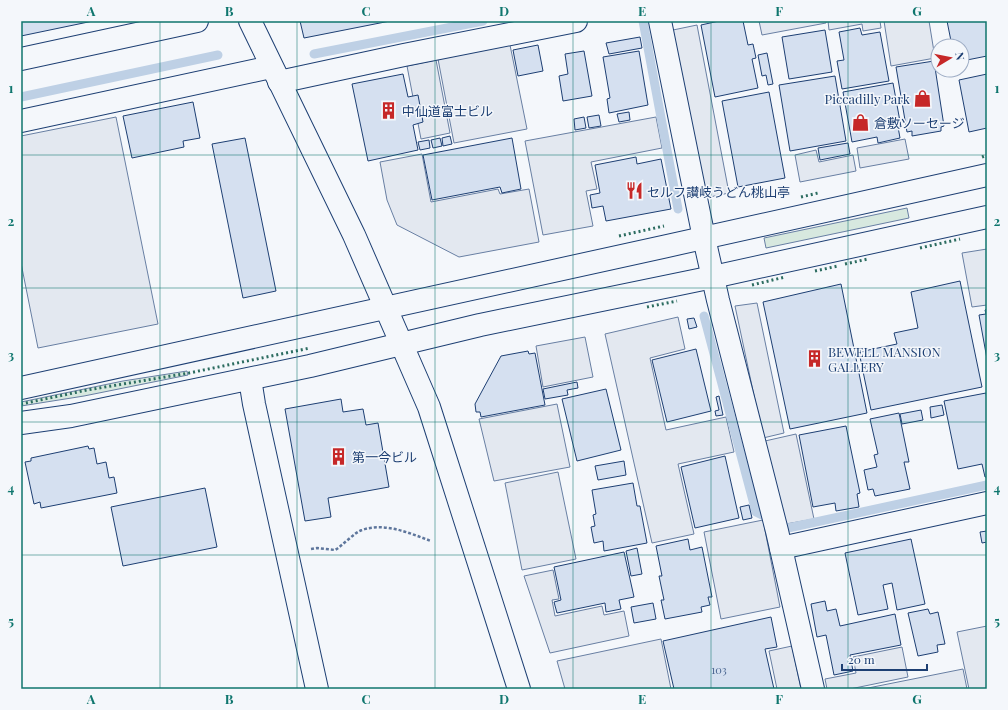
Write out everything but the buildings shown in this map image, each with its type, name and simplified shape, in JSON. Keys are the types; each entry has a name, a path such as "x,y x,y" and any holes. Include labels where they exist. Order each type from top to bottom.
{"street":[{"path":"21,59 197,21"},
{"path":"250,21 354,236 429,407 519,689"},
{"path":"21,121 275,75 404,55 576,21"},
{"path":"660,21 704,238 777,531 813,689"},
{"path":"21,388 296,330 987,175"},
{"path":"21,423 71,416 250,379 402,344 480,324 713,277 987,217"},
{"path":"250,379 317,689"},
{"path":"777,531 987,503"}],"path":[{"path":"287,554 305,553 310,549 317,548 335,550 361,530 381,527 400,530 431,541"}],"shaded area":[{"path":"759,21 826,21 826,23 762,35"},
{"path":"828,21 880,21 881,28 863,31 862,24 829,30"},
{"path":"884,21 929,21 932,38 930,38 930,59 891,66"},
{"path":"697,25 729,193 705,198 673,30"},
{"path":"510,45 527,129 454,143 438,59"},
{"path":"436,60 450,133 421,139 407,66"},
{"path":"116,117 158,324 38,348 21,263 21,136"},
{"path":"656,117 662,148 591,162 597,189 586,191 593,226 543,235 525,141"},
{"path":"905,139 909,159 860,168 857,148"},
{"path":"816,150 819,162 853,155 856,171 800,182 795,155"},
{"path":"422,154 431,202 498,189 500,194 529,189 539,242 459,257 397,225 387,200 380,162"},
{"path":"907,208 909,218 766,248 764,238"},
{"path":"987,249 987,305 972,307 962,253"},
{"path":"757,303 784,433 763,438 735,306"},
{"path":"678,317 685,349 650,358 666,430 726,417 734,452 678,464 694,534 652,543 605,334"},
{"path":"585,337 593,377 543,387 536,346"},
{"path":"187,371 188,375 84,396 21,406 21,402 123,381"},
{"path":"557,404 570,467 494,481 479,419"},
{"path":"796,434 814,519 786,524 765,441"},
{"path":"558,472 576,559 522,570 505,483"},
{"path":"763,520 780,607 721,619 704,532"},
{"path":"553,570 559,599 552,600 555,616 602,606 604,615 624,611 629,636 550,653 524,576"},
{"path":"987,626 987,689 969,689 957,632"},
{"path":"661,639 671,689 565,689 557,661"},
{"path":"792,646 801,689 777,689 769,651"},
{"path":"902,647 908,677 850,689 827,689 825,679 856,673 853,657"},
{"path":"963,669 967,689 863,689"}],"waterway":[{"path":"314,54 483,21"},
{"path":"643,21 678,209"},
{"path":"21,97 218,55"},
{"path":"704,316 756,512 788,528 987,485"}],"hedge":[{"path":"982,157 987,155"},
{"path":"801,197 818,193"},
{"path":"619,236 664,226"},
{"path":"920,248 960,239"},
{"path":"845,264 868,259"},
{"path":"815,271 838,266"},
{"path":"752,285 785,277"},
{"path":"647,307 677,301"},
{"path":"21,404 87,390 189,373 310,348"}],"place":[{"name":"Piccadilly Park","path":"923,98"},
{"name":"中仙道富士ビル","path":"389,110"},
{"name":"倉敷ソーセージ","path":"861,122"},
{"name":"セルフ讃岐うどん桃山亭","path":"634,191"},
{"name":"BEWELL MANSION GALLERY","path":"815,358"},
{"name":"第一今ビル","path":"339,456"}]}
